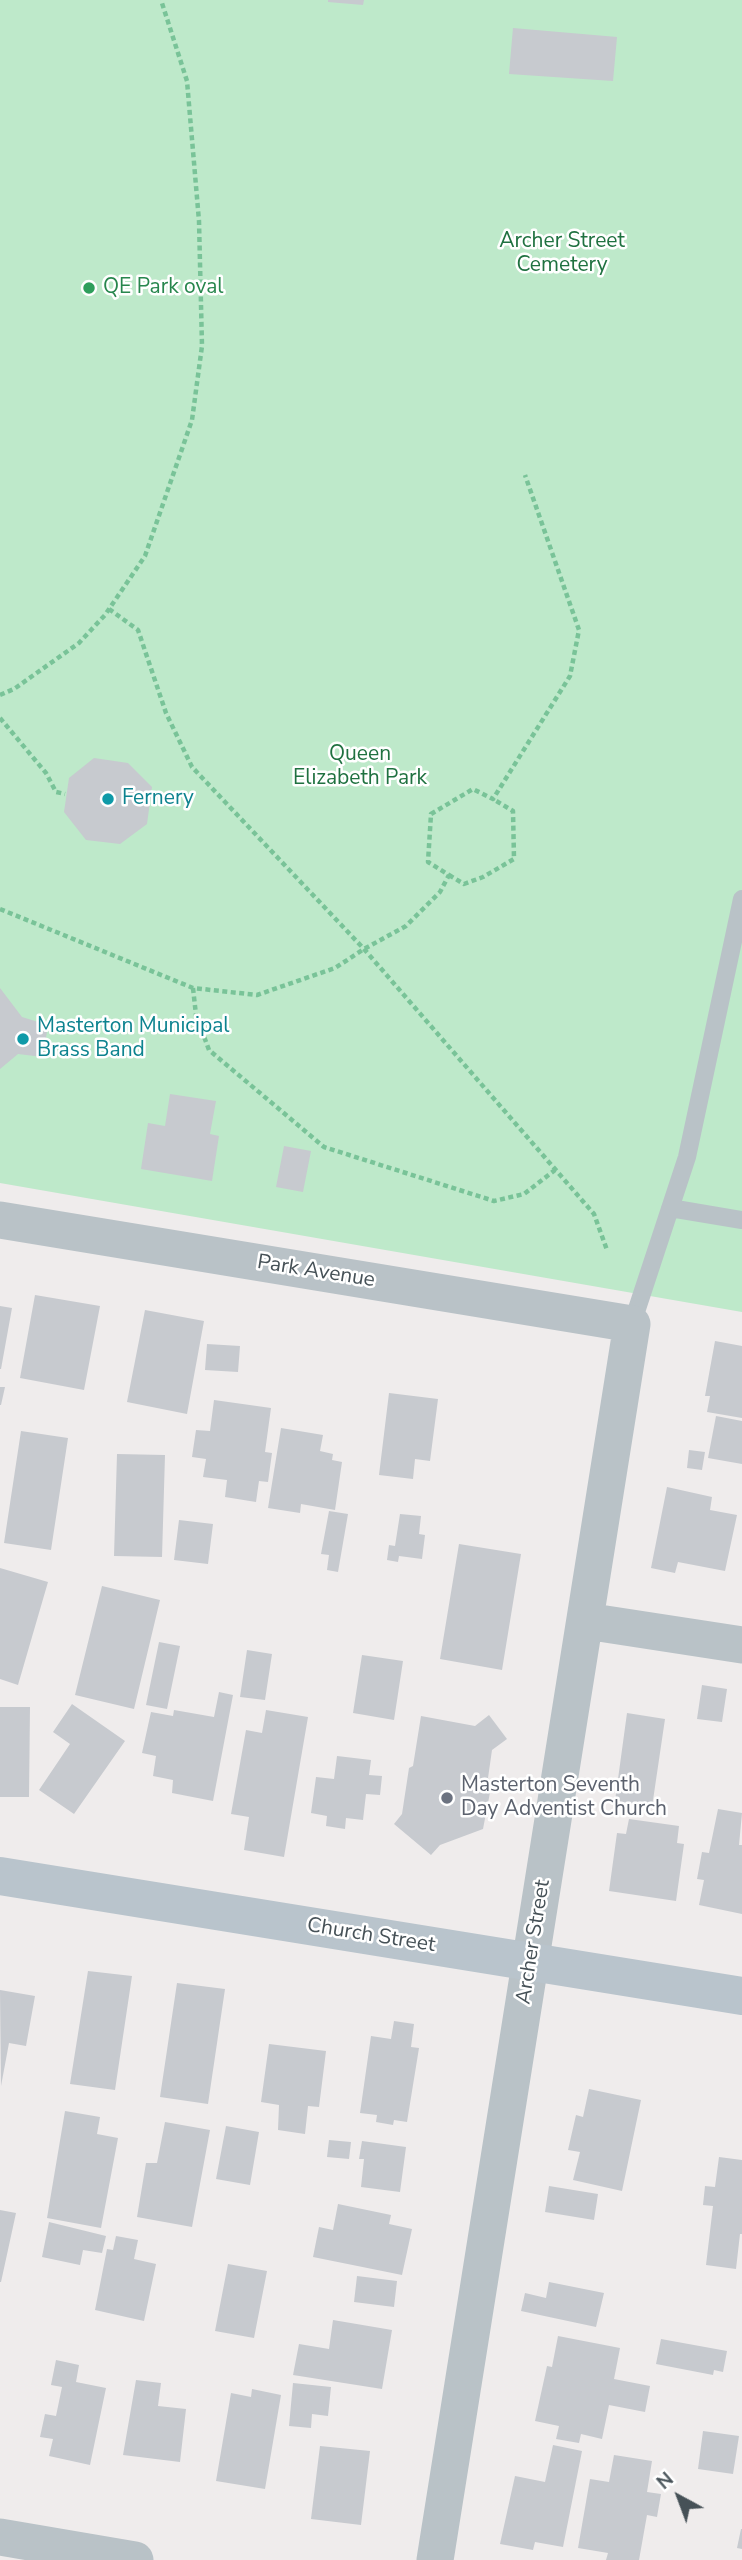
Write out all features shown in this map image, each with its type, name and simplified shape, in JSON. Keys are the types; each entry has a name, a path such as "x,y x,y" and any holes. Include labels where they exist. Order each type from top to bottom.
{"street":[{"name":"Park Avenue","path":"0,1220 632,1324"},
{"name":"Archer Street","path":"435,2560 632,1324"},
{"path":"586,1621 742,1646"},
{"name":"Church Street","path":"0,1876 742,1996"},
{"path":"0,2537 135,2560"}],"lane":[{"path":"632,1324 687,1157 742,899"},
{"path":"670,1208 742,1220"}],"path":[{"path":"0,695 14,689 79,643 109,610 145,555 192,419 202,346 199,221 187,81 161,0"},
{"path":"493,799 570,676 579,630 525,475"},
{"path":"109,610 138,630 166,713 192,767 364,949 594,1214 607,1250"},
{"path":"0,718 46,773 56,792 65,794"},
{"path":"472,789 513,811 514,859 483,877 464,884 449,875 428,862 431,814 472,789"},
{"path":"0,909 193,988 257,995 335,968 406,926 440,892 449,875"},
{"path":"193,988 196,1015 209,1050 324,1147 494,1201 524,1194 555,1170"}],"green space":[{"name":"Queen Elizabeth Park","path":"0,0 742,0 742,1312 0,1183"}],"building":[{"path":"328,0 364,0 363,5"},
{"path":"513,28 617,37 613,81 509,74"},
{"name":"Fernery","path":"94,758 128,763 152,787 147,824 120,844 86,840 64,812 69,778"},
{"name":"Masterton Municipal Brass Band","path":"0,988 22,1017 48,1025 43,1057 18,1054 0,1069"},
{"path":"170,1094 216,1101 210,1134 219,1136 212,1181 141,1169 148,1123 165,1126"},
{"path":"284,1146 311,1151 303,1192 276,1187"},
{"path":"35,1295 100,1306 84,1390 20,1378"},
{"path":"0,1306 12,1308 1,1369 0,1369"},
{"path":"145,1310 204,1321 187,1414 127,1402"},
{"path":"715,1341 742,1346 742,1418 707,1412 710,1396 705,1396"},
{"path":"207,1344 240,1346 238,1372 205,1370"},
{"path":"0,1387 5,1387 1,1405 0,1405"},
{"path":"389,1393 438,1399 430,1461 415,1459 413,1479 379,1475"},
{"path":"214,1400 271,1408 265,1452 272,1453 268,1482 259,1481 256,1502 225,1497 227,1480 203,1477 206,1459 192,1457 196,1430 210,1431"},
{"path":"716,1416 742,1421 742,1464 708,1458"},
{"path":"281,1428 323,1435 320,1451 333,1454 332,1460 342,1462 335,1510 301,1504 300,1513 268,1508"},
{"path":"21,1431 68,1438 51,1550 4,1543"},
{"path":"689,1450 705,1452 702,1470 687,1468"},
{"path":"117,1454 165,1455 162,1557 114,1556"},
{"path":"667,1487 712,1497 710,1510 737,1515 725,1571 678,1562 675,1573 651,1568"},
{"path":"329,1511 348,1514 338,1572 327,1570 329,1555 321,1554"},
{"path":"400,1514 421,1516 419,1534 425,1535 422,1559 399,1556 398,1562 387,1560 389,1545 395,1546"},
{"path":"179,1520 213,1524 208,1564 174,1560"},
{"path":"459,1544 521,1554 502,1670 440,1659"},
{"path":"0,1568 48,1582 18,1685 0,1679"},
{"path":"102,1586 160,1600 134,1709 75,1695"},
{"path":"159,1642 180,1646 167,1709 146,1705"},
{"path":"247,1650 272,1654 265,1700 240,1697"},
{"path":"362,1655 403,1661 394,1720 353,1713"},
{"path":"702,1685 727,1689 722,1722 697,1719"},
{"path":"219,1692 233,1695 213,1801 172,1793 173,1780 153,1776 156,1756 142,1753 151,1712 173,1716 174,1710 214,1717"},
{"path":"72,1704 125,1741 74,1814 39,1790 70,1744 53,1732"},
{"path":"0,1707 30,1707 29,1797 0,1797"},
{"path":"266,1710 308,1717 284,1857 244,1850 249,1817 231,1814 246,1730 262,1733"},
{"path":"627,1713 665,1719 652,1807 615,1801"},
{"name":"Masterton Seventh Day Adventist Church","path":"489,1715 507,1739 492,1750 488,1778 492,1782 483,1829 440,1845 431,1855 394,1824 402,1814 421,1716 475,1726"},
{"path":"337,1756 371,1760 369,1775 382,1776 380,1795 366,1794 363,1820 346,1818 345,1829 326,1826 327,1816 311,1813 316,1777 334,1779"},
{"path":"718,1809 742,1813 739,1845 742,1845 742,1914 699,1905 704,1880 697,1879 702,1852 709,1853"},
{"path":"629,1819 679,1826 677,1843 684,1844 676,1901 609,1891 617,1833 626,1834"},
{"path":"88,1971 132,1976 115,2090 70,2084"},
{"path":"177,1983 225,1989 208,2104 160,2097"},
{"path":"0,1990 35,1996 26,2046 9,2043 1,2086"},
{"path":"394,2021 414,2024 411,2047 419,2048 407,2122 394,2120 393,2125 376,2122 377,2115 360,2113 371,2036 391,2039"},
{"path":"269,2044 326,2051 319,2107 308,2106 305,2134 278,2130 279,2105 261,2102"},
{"path":"589,2089 641,2100 622,2191 573,2180 580,2152 568,2150 576,2115 583,2117"},
{"path":"65,2111 100,2117 97,2134 118,2138 101,2228 47,2218"},
{"path":"165,2122 210,2130 192,2227 137,2217 146,2163 157,2163"},
{"path":"226,2126 259,2132 250,2185 216,2179"},
{"path":"329,2140 351,2142 349,2159 327,2157"},
{"path":"362,2141 406,2147 400,2192 361,2187 364,2159 359,2159"},
{"path":"719,2157 742,2160 742,2234 736,2269 706,2265 713,2206 703,2205 705,2186 715,2187"},
{"path":"549,2186 598,2194 594,2220 545,2212"},
{"path":"338,2204 391,2215 389,2224 412,2229 402,2275 313,2257 319,2227 333,2230"},
{"path":"0,2210 16,2213 1,2282 0,2282"},
{"path":"49,2222 106,2236 102,2253 83,2250 80,2265 42,2257"},
{"path":"116,2236 138,2240 134,2259 156,2264 144,2321 95,2310 107,2249 113,2250"},
{"path":"228,2264 267,2271 254,2338 215,2331"},
{"path":"357,2276 397,2281 394,2307 354,2302"},
{"path":"549,2282 604,2293 596,2327 521,2311 525,2293 546,2298"},
{"path":"333,2320 392,2330 382,2389 293,2375 299,2344 329,2349"},
{"path":"558,2336 620,2348 614,2379 650,2386 645,2412 609,2405 602,2439 581,2434 579,2443 556,2439 559,2426 535,2421 547,2366 552,2367"},
{"path":"661,2339 727,2351 723,2372 714,2370 713,2375 656,2364"},
{"path":"56,2360 79,2365 76,2382 106,2388 90,2465 49,2456 53,2439 40,2437 45,2414 56,2416 62,2387 51,2385"},
{"path":"136,2380 161,2383 158,2406 186,2409 180,2462 123,2455"},
{"path":"293,2383 331,2387 328,2416 312,2414 311,2428 289,2426"},
{"path":"252,2389 281,2395 265,2489 216,2481 231,2393 251,2397"},
{"path":"703,2431 739,2436 733,2474 698,2469"},
{"path":"553,2445 582,2451 563,2547 535,2542 533,2550 500,2544 515,2476 545,2482"},
{"path":"320,2446 370,2451 361,2525 311,2519"},
{"path":"614,2455 652,2461 647,2492 661,2494 657,2517 647,2515 639,2560 606,2560 608,2553 578,2548 590,2479 609,2482"},
{"path":"742,2529 742,2549 737,2548"}],"place":[{"name":"QE Park oval","path":"89,288"},
{"name":"Fernery","path":"108,799"},
{"name":"Masterton Municipal Brass Band","path":"23,1039"},
{"name":"Masterton Seventh Day Adventist Church","path":"447,1798"}],"park label":[{"name":"Archer Street Cemetery","path":"562,254"}]}
